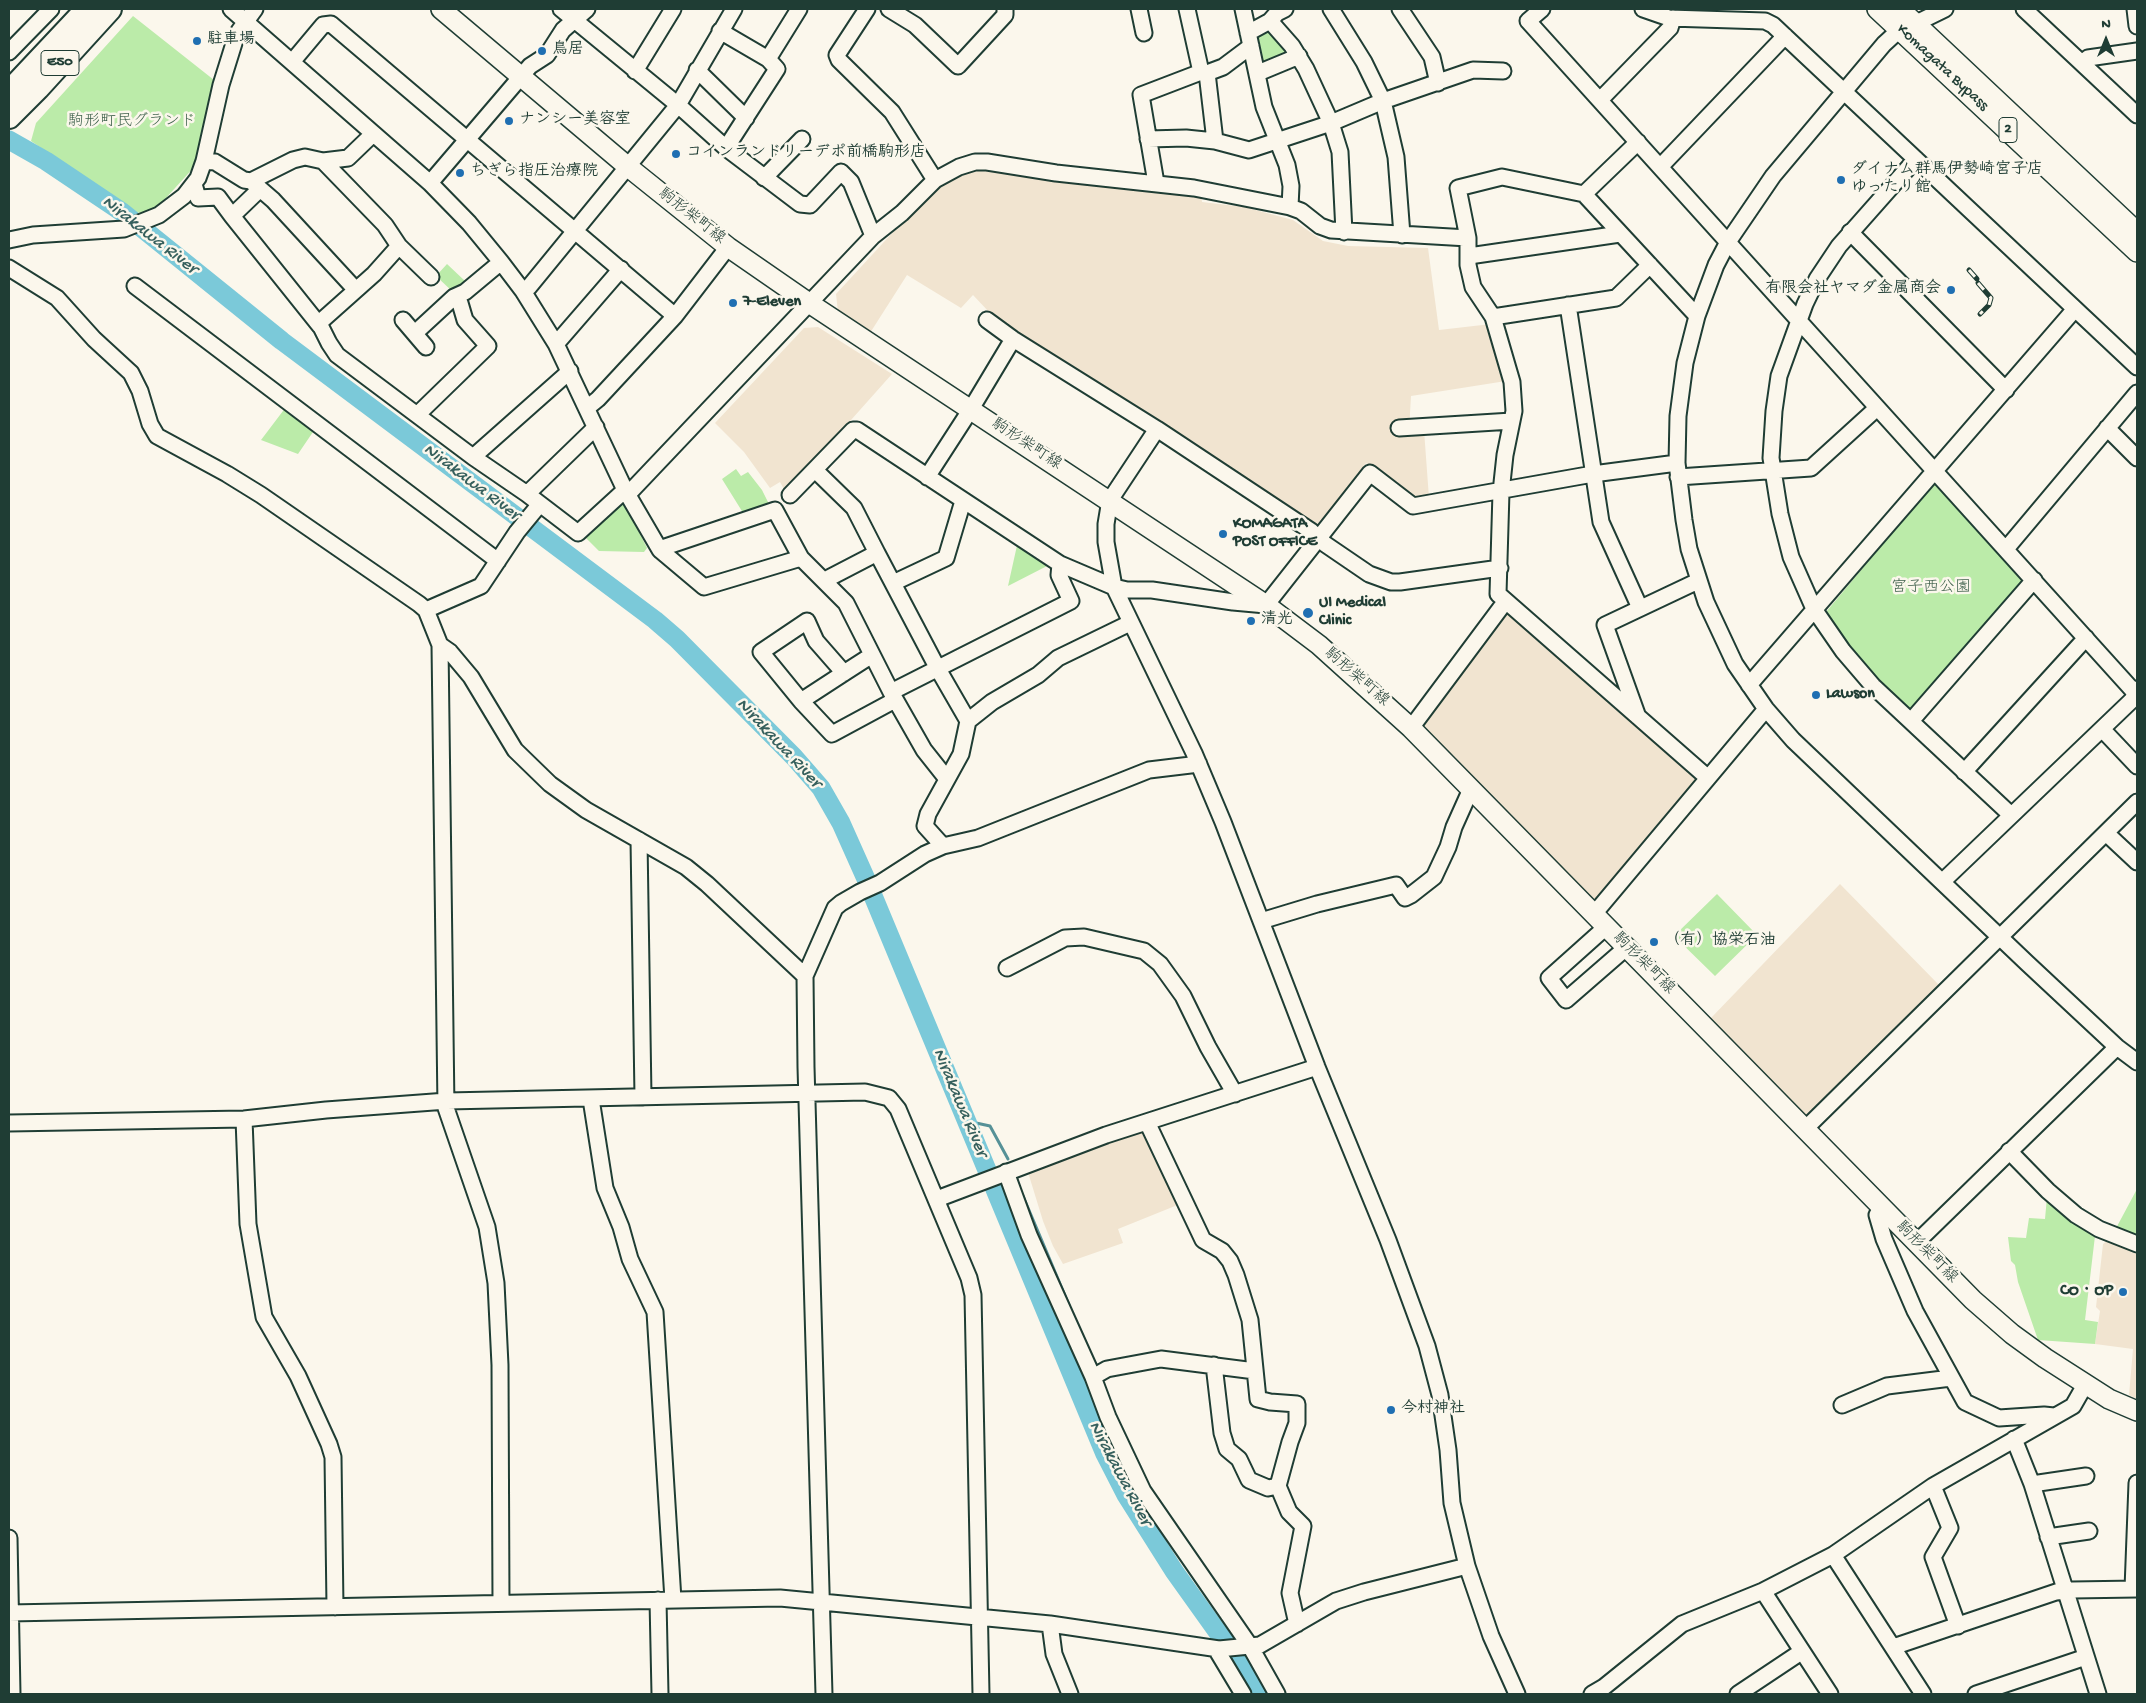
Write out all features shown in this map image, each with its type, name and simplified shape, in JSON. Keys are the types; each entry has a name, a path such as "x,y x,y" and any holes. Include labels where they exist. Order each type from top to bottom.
{"highway":[{"name":"E50","path":"9,92 87,9"},
{"name":"E50","path":"9,116 38,88 110,9"}],"main road":[{"name":"駒形柴町線","path":"441,9 627,166 728,247 809,303 1110,500 1266,605 1344,666 1411,728 1806,1128 1881,1208 1992,1317 2044,1358 2085,1385 2137,1412"},
{"name":"Komagata Bypass","path":"1877,9 1908,26 2137,232"},
{"name":"Komagata Bypass","path":"1900,9 1908,26 2137,252"}],"street":[{"path":"9,52 51,9"},
{"path":"231,9 430,183 469,223 502,262 523,291 556,344 625,490 654,543 661,551 704,587 801,558"},
{"path":"12,236 124,228 147,220 170,208 194,184 204,160 221,85 235,40 245,21 255,9"},
{"path":"561,9 678,105 726,148 800,204 810,205 841,172 851,182 873,236"},
{"path":"430,183 521,76 534,62 547,56 561,33 586,9"},
{"path":"635,71 672,9"},
{"path":"523,291 529,287 678,105 734,9"},
{"path":"768,59 799,9"},
{"path":"867,9 837,55 838,60 892,112 935,180"},
{"path":"889,9 915,25 958,66 1005,15 1004,9"},
{"path":"1140,9 1144,34"},
{"path":"1187,9 1204,73 1215,141"},
{"path":"1243,9 1264,107 1288,174 1290,207"},
{"path":"1156,183 1141,96 1223,67 1277,13 1285,9"},
{"path":"1331,9 1364,62 1383,101 1396,157 1402,235"},
{"path":"1542,9 1528,21 2136,693 2132,700 1942,882"},
{"path":"1643,9 1673,18 1765,21 1773,25 2137,367"},
{"path":"1946,9 1908,26 1884,44 1773,176 1728,242 1716,265 1697,316 1680,391 1678,470 1685,529 1698,581 1723,641 1749,685 1766,709 1793,740 1942,882 2117,1047 2137,1062"},
{"path":"2024,9 2137,115"},
{"path":"2135,9 2137,26"},
{"path":"1406,11 1432,57 1438,83"},
{"path":"1600,100 1670,28 1673,18"},
{"path":"1270,20 1298,56 1331,123 1340,152 1344,232"},
{"path":"292,62 323,25 331,24 675,316"},
{"path":"720,31 768,59 777,69 726,148"},
{"path":"1660,167 1785,36"},
{"path":"2082,63 2088,58 2137,51"},
{"path":"1258,73 1298,56"},
{"path":"697,70 746,118"},
{"path":"1148,139 1186,138 1215,141 1249,150 1278,142 1331,123 1383,101 1473,70 1503,71"},
{"path":"232,216 255,186 293,160 304,157 323,161 348,158 373,134"},
{"path":"764,178 802,139"},
{"path":"1584,194 1638,142"},
{"path":"1916,159 1850,232 1817,279 1798,319 1779,376 1774,411 1771,458 1780,514 1790,557 1814,609 1872,686 2011,816"},
{"path":"204,160 215,162 255,186 273,200 355,289"},
{"path":"323,161 385,225 400,246 431,277"},
{"path":"194,184 198,198 218,197 320,326 337,355 473,457 527,494 536,508 578,533 625,490 632,490 873,236 902,213 935,180 959,167 974,162 987,162 1056,173 1194,188 1290,207 1306,213 1320,226 1344,232 1468,238"},
{"path":"1697,316 1584,194 1502,177 1458,188 1468,238 1468,265 1473,288 1493,317 1512,382 1514,411 1505,455 1501,492 1498,594 1708,778"},
{"path":"1850,232 2006,390"},
{"path":"1469,256 1620,234"},
{"path":"320,326 319,323 374,274 400,246"},
{"path":"587,408 598,399 675,316 728,247"},
{"path":"415,333 454,298 465,292 502,262"},
{"path":"1493,317 1616,298 1650,265"},
{"path":"9,268 57,298 94,339 131,373 140,391 150,424 157,436 265,498 419,604 426,610 440,645 446,1114 487,1227 496,1283 500,1366 501,1603"},
{"path":"556,344 620,269"},
{"path":"135,286 498,561"},
{"path":"417,415 488,346 465,320 460,303 454,298"},
{"path":"1568,306 1602,522 1640,608"},
{"path":"1749,685 2075,309"},
{"path":"403,320 426,346"},
{"path":"987,320 1013,339 1157,429 1311,530 1318,538 1369,574 1391,582 1400,582 1500,568"},
{"path":"927,477 1013,339"},
{"path":"473,457 570,371"},
{"path":"2006,549 2137,393"},
{"path":"790,495 853,430 857,430 1060,564 1114,587 1266,605 1370,474 1413,506 1501,492 1593,474 1678,470 1811,468 1878,408"},
{"path":"1399,428 1512,421"},
{"path":"527,494 596,428"},
{"path":"2107,428 2137,458"},
{"path":"1157,429 1110,500 1106,524 1106,542 1114,587 1200,764 1317,1067 1388,1240 1427,1346 1440,1395 1448,1450 1452,1503 1467,1566 1491,1636 1517,1694"},
{"path":"815,470 854,508 938,669 968,721 962,754 928,814 925,826 943,846"},
{"path":"893,583 946,558 963,501"},
{"path":"426,610 481,586 517,532 536,508"},
{"path":"661,551 665,547 775,510 801,558 846,603 893,696 924,750 947,779"},
{"path":"825,580 877,553"},
{"path":"844,673 816,641 806,621 761,652 801,701 832,734 938,669 1071,601 1059,575 1060,564"},
{"path":"1911,721 2034,580"},
{"path":"1639,718 1605,625 1698,581"},
{"path":"1411,728 1505,602"},
{"path":"968,721 992,702 1038,675 1058,658 1130,623"},
{"path":"1964,772 2086,638"},
{"path":"440,645 450,652 471,677 515,750 550,784 586,810 686,867 708,884 805,976"},
{"path":"801,701 872,655"},
{"path":"1626,947 1566,1000 1549,978 1600,920 1708,778 1766,709"},
{"path":"2102,729 2137,766"},
{"path":"824,1694 805,976 835,908 860,892 880,883 925,854 943,846 978,838 1149,770 1200,764"},
{"path":"1260,921 1317,904 1396,885 1404,898 1411,894 1434,877 1448,848 1454,827 1471,789"},
{"path":"1806,1128 2137,802"},
{"path":"2106,833 2137,862"},
{"path":"639,840 643,1097"},
{"path":"1007,968 1065,938 1084,937 1144,951 1160,964 1183,996 1208,1047 1235,1094"},
{"path":"1916,1243 2117,1047"},
{"path":"937,1199 1106,1134 1317,1067"},
{"path":"9,1123 244,1119 326,1110 447,1101 591,1099 807,1092 865,1092 889,1098 898,1109 937,1199 974,1295 981,1694"},
{"path":"591,1099 606,1188 621,1227 630,1258 655,1312 665,1600 660,1694"},
{"path":"244,1119 248,1224 264,1317 298,1376 333,1457 335,1607"},
{"path":"1148,1122 1203,1240 1222,1251 1230,1261 1250,1320 1258,1398 1270,1402 1297,1404 1297,1423 1278,1486 1290,1512 1303,1526 1290,1593 1297,1624"},
{"path":"2009,1151 2048,1191 2076,1214 2099,1228 2137,1244"},
{"path":"1003,1173 1093,1377 1108,1417 1143,1491 1248,1646 1277,1694"},
{"path":"1881,1208 1877,1215 1884,1239 1915,1311 1965,1402 1999,1418 2044,1414 2055,1416"},
{"path":"1093,1377 1107,1369 1161,1359 1255,1371"},
{"path":"1214,1366 1222,1433 1227,1449 1239,1459 1249,1480 1268,1488 1278,1486"},
{"path":"1842,1405 1887,1386 1951,1378"},
{"path":"1603,1692 1682,1624 1763,1591 1833,1554 1933,1486 2074,1406 2085,1385"},
{"path":"2014,1439 2032,1484 2098,1694"},
{"path":"2032,1484 2086,1476"},
{"path":"1893,1646 2056,1592 2135,1589 2137,1483"},
{"path":"1933,1486 1950,1528 1933,1557 1958,1626"},
{"path":"2048,1537 2089,1531"},
{"path":"9,1538 12,1694"},
{"path":"1833,1554 1923,1694"},
{"path":"10,1613 756,1598 822,1602 1050,1624 1217,1649 1260,1645 1336,1601 1467,1566"},
{"path":"1763,1591 1830,1694"},
{"path":"1050,1624 1054,1654 1070,1694"},
{"path":"1217,1649 1243,1694"},
{"path":"1738,1694 1801,1652"},
{"path":"1976,1694 2086,1657"}],"shaded area":[{"path":"980,166 1201,194 1202,202 1244,207 1293,220 1323,241 1348,246 1428,248 1439,330 1491,324 1506,381 1411,396 1409,431 1424,430 1429,498 1413,499 1366,463 1318,526 1312,526 1209,454 1016,332 989,312 973,295 961,308 907,275 870,333 838,312 836,294 930,192 942,181"},
{"path":"818,327 892,374 786,493 780,482 770,488 744,452 715,423 804,328"},
{"path":"1515,613 1699,778 1592,903 1419,726 1500,615"},
{"path":"1840,884 1939,985 1806,1117 1710,1019"},
{"path":"1143,1130 1180,1204 1118,1229 1123,1243 1063,1264 1043,1221 1027,1169"},
{"path":"2107,1241 2137,1250 2137,1399 2129,1395 2133,1349 2095,1344 2100,1311 2096,1307 2103,1244"}],"green space":[{"name":"駒形町民グランド","path":"133,16 214,80 197,164 154,211 137,213 31,141 36,123"},
{"path":"1269,32 1277,34 1290,56 1261,64 1257,45 1258,37"},
{"path":"447,264 465,281 454,293 436,276"},
{"path":"286,407 315,429 298,454 261,440"},
{"path":"736,469 741,476 748,472 762,490 769,504 767,509 745,516 722,479"},
{"name":"宮子西公園","path":"1933,484 1939,484 2022,578 2023,583 1913,708 1908,710 1863,666 1826,617 1826,612"},
{"path":"624,502 647,548 644,552 599,551 584,536"},
{"path":"1018,541 1046,559 1047,566 1008,586"},
{"path":"1717,894 1757,935 1715,976 1674,936"},
{"path":"2137,1189 2137,1240 2114,1232"},
{"path":"2047,1197 2095,1236 2085,1320 2098,1322 2095,1344 2038,1340 2018,1282 2015,1265 2011,1261 2008,1237 2026,1238 2029,1218 2045,1219"}],"waterway":[{"name":"Nirakawa River","path":"9,140 46,161 122,212 282,341 655,620 677,639 794,757 821,788 841,823 866,879 1105,1454 1126,1495 1174,1571 1244,1669 1258,1694"},
{"path":"967,1121 990,1126 1008,1159"},
{"path":"1023,1196 1069,1305"}],"railway":[{"path":"1969,270 1977,279"},
{"path":"1978,283 1991,298 1989,305 1980,314"}],"place":[{"name":"駐車場","path":"197,41"},
{"name":"鳥居","path":"542,51"},
{"name":"ナンシー美容室","path":"509,121"},
{"name":"コインランドリーデポ前橋駒形店","path":"676,154"},
{"name":"ちぎら指圧治療院","path":"460,173"},
{"name":"ダイナム群馬伊勢崎宮子店 ゆったり館","path":"1841,180"},
{"name":"有限会社ヤマダ金属商会","path":"1951,290"},
{"name":"7-Eleven","path":"733,303"},
{"name":"KOMAGATA POST OFFICE","path":"1223,534"},
{"name":"UI Medical Clinic","path":"1308,613"},
{"name":"清光","path":"1251,621"},
{"name":"Lawson","path":"1816,695"},
{"name":"（有）協栄石油","path":"1654,942"},
{"name":"CO・OP","path":"2123,1292"},
{"name":"今村神社","path":"1391,1410"}]}
